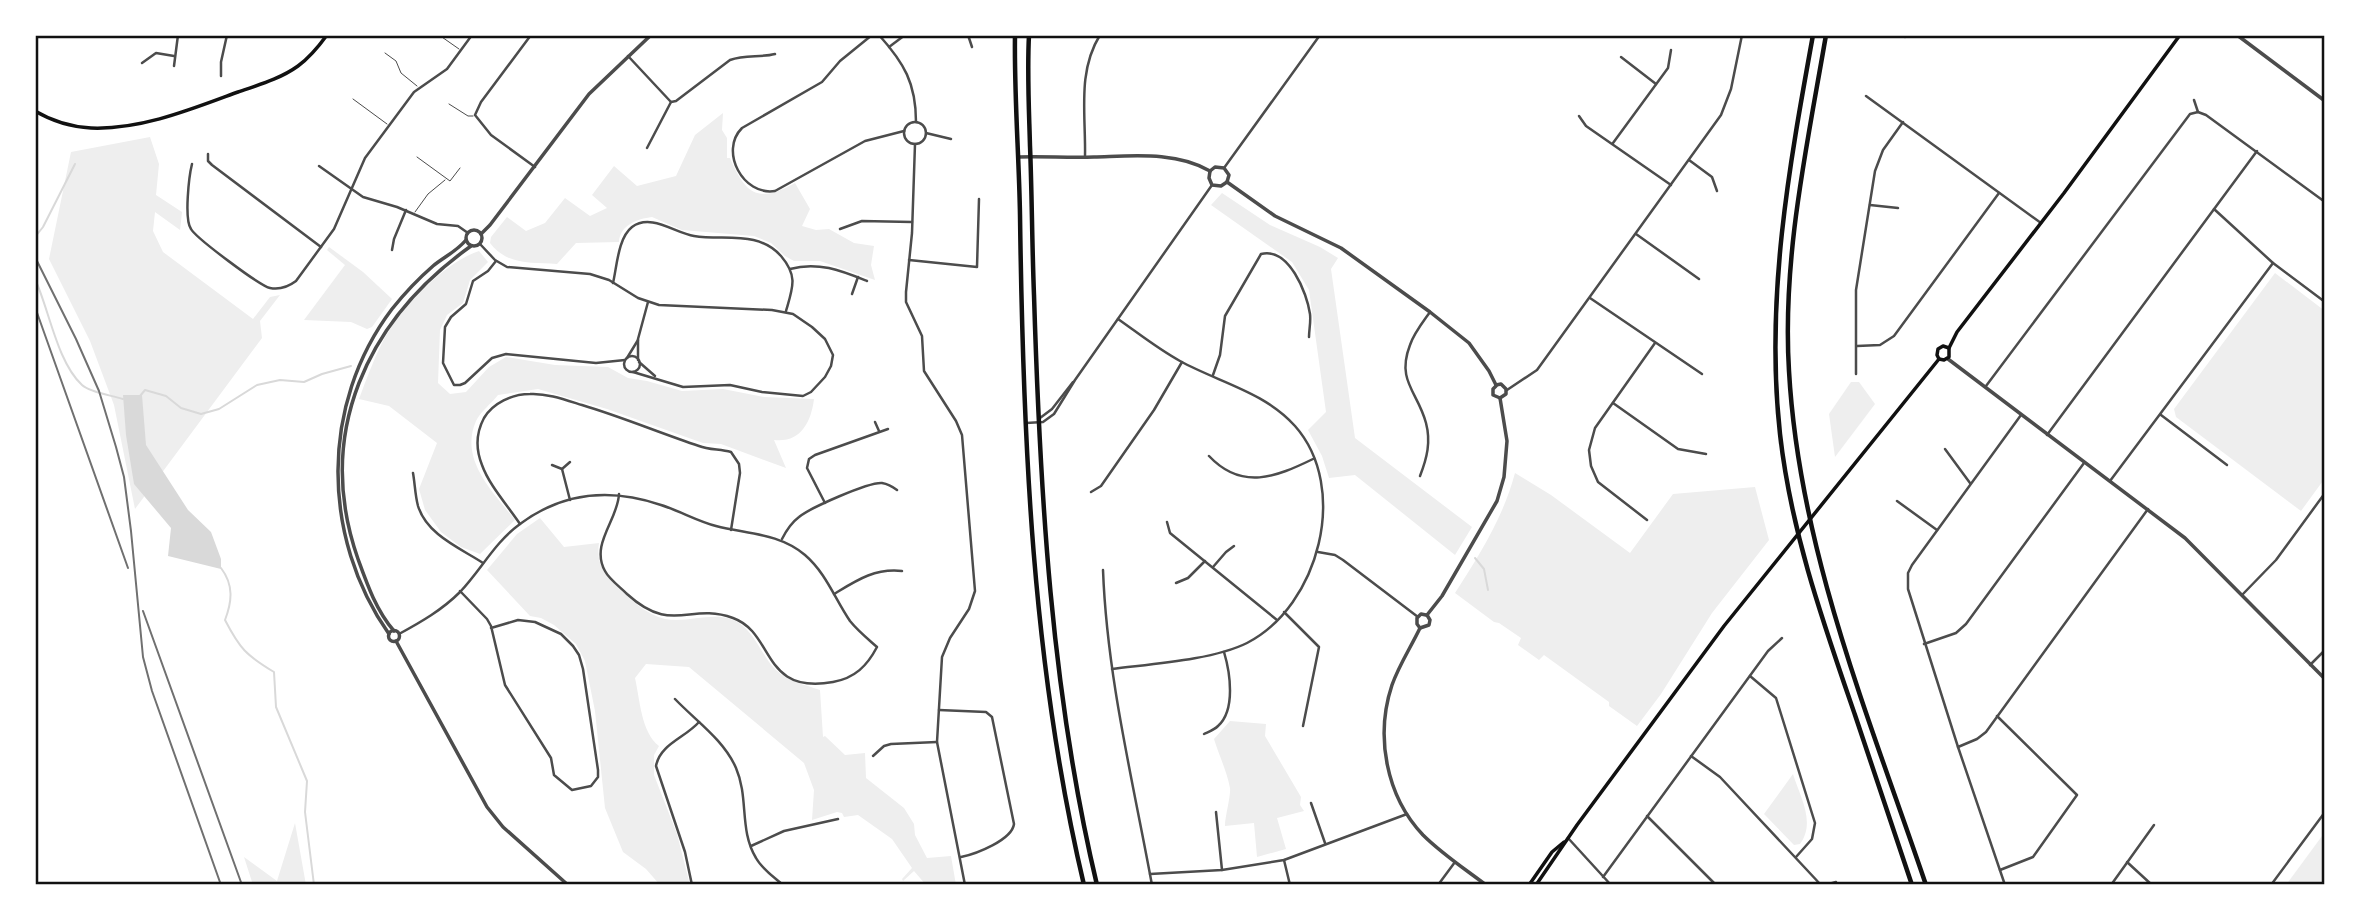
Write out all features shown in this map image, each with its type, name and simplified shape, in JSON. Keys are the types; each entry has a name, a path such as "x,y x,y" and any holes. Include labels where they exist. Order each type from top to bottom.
{"highway":[{"path":"1015,35 1026,423 1034,557 1041,638 1073,838 1084,885"},
{"path":"1029,35 1038,421 1056,652 1083,819 1097,885"},
{"path":"1812,35 1783,214 1777,284 1776,355 1782,443 1792,510 1814,595 1912,885"},
{"path":"1826,35 1804,160 1791,259 1788,356 1794,439 1809,523 1834,615 1926,885"}],"main road":[{"path":"35,111 65,124 91,128 146,121 222,99 282,75 306,60 327,35"},
{"path":"1939,359 1948,359 1951,354 1949,348 1957,332 2180,35"},
{"path":"1939,359 1938,349 1944,346 1949,348"},
{"path":"1536,885 1724,626 1939,359"},
{"path":"1529,885 1552,852 1568,838"}],"street":[{"path":"174,66 178,35"},
{"path":"221,76 227,35"},
{"path":"192,164 187,217 192,231 261,284 279,288 290,285 296,281 334,229 360,166 389,126 419,87 442,74 472,35"},
{"path":"531,35 481,102 475,116 491,135 535,167"},
{"path":"481,234 589,94 651,35"},
{"path":"872,35 840,61 822,82 743,128 733,139 734,162 752,187 768,192 775,191 865,141 904,131 909,123 923,125 926,133 922,142 915,144 906,140 904,131"},
{"path":"879,35 911,83 915,95 916,122"},
{"path":"889,47 905,35"},
{"path":"968,35 972,47"},
{"path":"1085,157 1085,71 1090,52 1100,35"},
{"path":"1224,168 1320,35"},
{"path":"1500,398 1536,370 1721,115 1731,89 1742,35"},
{"path":"2237,35 2325,100"},
{"path":"1613,143 1670,63 1671,50"},
{"path":"142,63 156,53 174,56"},
{"path":"647,148 671,102 730,60 739,57 762,58 775,54"},
{"path":"628,56 671,102"},
{"path":"1621,57 1656,84"},
{"path":"1866,96 2041,223"},
{"path":"2194,100 2198,112"},
{"path":"1984,387 2186,118 2198,112 2206,115 2325,202"},
{"path":"1579,116 1586,126 1671,185"},
{"path":"1856,374 1856,290 1870,205 1879,158 1903,122"},
{"path":"926,133 951,139"},
{"path":"915,144 913,222 906,302 922,336 924,371 962,435 975,582 970,609 950,638 942,657 937,742 965,885"},
{"path":"2047,435 2257,151"},
{"path":"208,154 208,161 212,165 321,247"},
{"path":"1018,157 1177,158 1210,171"},
{"path":"1689,160 1712,177 1717,191"},
{"path":"319,166 351,190 370,200 437,224 458,226 468,233"},
{"path":"1212,185 1210,171 1215,167 1224,168"},
{"path":"1224,168 1228,175 1227,183"},
{"path":"1212,185 1219,187 1227,183"},
{"path":"1227,183 1275,216 1341,248 1430,312 1469,344 1496,385"},
{"path":"1026,423 1043,422 1052,416 1212,185"},
{"path":"1856,346 1880,345 1894,336 1999,193"},
{"path":"909,260 976,267 979,199"},
{"path":"1870,205 1898,208"},
{"path":"2214,209 2273,263 2325,302"},
{"path":"393,250 394,239 406,211"},
{"path":"840,229 862,221 913,222"},
{"path":"613,283 625,237 633,227 644,222 697,237 759,240 775,250 790,269 793,286 785,312"},
{"path":"396,641 390,640 391,632 369,590 352,544 344,501 343,470 349,414 362,373 379,340 396,315 438,270 471,246 480,244 483,240 481,234 474,230 468,233 460,247 420,278 391,310 354,379 340,431 337,479 347,546 365,592 391,632 399,634"},
{"path":"1636,234 1699,279"},
{"path":"466,240 471,246"},
{"path":"480,244 496,261 507,267 584,273 613,283 648,302 673,307 772,310 793,314 812,327 830,346 834,355 831,366 825,377 811,392 803,396 722,385 688,388 628,371 625,367 610,363 506,354 492,358 466,383 454,385 443,363 445,327 451,317 464,307 473,281 496,261"},
{"path":"1212,376 1220,355 1225,316 1261,254 1271,253 1283,260 1301,284 1310,313 1309,337"},
{"path":"2110,481 2273,263"},
{"path":"790,269 817,265 867,281"},
{"path":"852,294 858,277"},
{"path":"1590,298 1702,374"},
{"path":"633,372 637,370 639,361 639,339 648,302"},
{"path":"1420,476 1428,450 1428,436 1423,413 1409,386 1406,366 1413,337 1430,312"},
{"path":"1112,669 1224,652 1257,637 1284,612 1306,581 1318,552 1322,531 1321,483 1302,435 1276,408 1182,362 1118,319"},
{"path":"625,367 626,359 639,339"},
{"path":"1647,520 1598,482 1591,466 1589,450 1592,434 1656,343"},
{"path":"610,363 633,356 657,378"},
{"path":"1948,359 2188,541 2325,679"},
{"path":"1091,492 1101,486 1139,432 1182,362"},
{"path":"1496,385 1503,385 1507,390"},
{"path":"1496,385 1493,395 1500,398"},
{"path":"520,524 482,467 478,433 492,407 506,399 529,394 573,402 702,447 731,452 740,464 731,530"},
{"path":"1427,615 1448,585 1497,501 1504,477 1507,441 1500,398"},
{"path":"1613,403 1678,449 1706,454"},
{"path":"2005,885 1924,643 1908,589 1908,573 2021,415"},
{"path":"2161,415 2227,465"},
{"path":"875,422 879,431"},
{"path":"825,503 807,468 807,461 815,455 888,429"},
{"path":"1945,449 1971,483"},
{"path":"1209,456 1231,472 1258,478 1277,475 1313,460"},
{"path":"562,469 570,462"},
{"path":"1924,643 1956,633 1966,624 2084,463"},
{"path":"552,464 562,469 570,500"},
{"path":"413,473 419,509 427,522 448,542 483,564"},
{"path":"782,539 800,515 825,503 876,484 891,486 897,491"},
{"path":"2242,595 2276,561 2325,493"},
{"path":"568,885 503,827 487,807 396,641 399,634 432,615 460,591 506,534 534,514 570,500 619,494 660,504 702,523 782,539 811,561 851,622 877,647 865,666 852,675 839,681 809,684 777,669 750,629 735,619 715,614 669,616 652,613 605,572 601,559 602,544 619,494"},
{"path":"1897,501 1937,530"},
{"path":"1958,747 1982,736 2148,509"},
{"path":"1167,522 1170,533 1277,620"},
{"path":"1213,567 1234,546"},
{"path":"1318,552 1335,555 1343,560 1418,617"},
{"path":"1176,583 1188,578 1205,561"},
{"path":"1103,570 1112,669 1152,885"},
{"path":"834,594 872,573 902,571"},
{"path":"460,591 487,619 505,685 551,758 554,775 572,790 580,790 595,783 598,770 579,655 561,634 535,622 518,620 491,628"},
{"path":"1284,612 1319,647 1303,726"},
{"path":"1420,628 1416,623 1418,617 1427,615"},
{"path":"1420,628 1429,625 1427,615"},
{"path":"1420,628 1395,677 1388,698 1384,723 1388,770 1407,814 1425,837 1486,885"},
{"path":"1603,877 1772,646 1782,638"},
{"path":"2310,665 2325,650"},
{"path":"1204,734 1217,727 1226,713 1230,673 1224,652"},
{"path":"1750,676 1776,698 1815,823 1812,839 1796,857"},
{"path":"675,699 717,740 737,769 743,794 746,836 757,860 783,885"},
{"path":"939,710 986,712 992,717 1014,824 1010,834 975,854 961,857"},
{"path":"1997,716 2077,795 2033,857 2000,870"},
{"path":"692,885 685,852 656,766 665,748 699,722"},
{"path":"873,756 884,746 891,744 937,742"},
{"path":"1691,756 1720,777 1823,885 1836,882"},
{"path":"1311,803 1325,843"},
{"path":"1216,812 1222,870"},
{"path":"2271,885 2325,812"},
{"path":"1150,874 1222,870 1284,860 1407,814"},
{"path":"1647,816 1658,824 1716,885"},
{"path":"750,846 784,831 838,819"},
{"path":"2110,885 2154,825"},
{"path":"1568,838 1611,885"},
{"path":"1284,860 1290,885"},
{"path":"1438,885 1455,862"},
{"path":"2127,862 2152,885"}],"lane":[{"path":"439,35 461,51"},
{"path":"385,53 396,61 401,73 419,87"},
{"path":"353,99 389,126"},
{"path":"449,104 468,116 475,116"},
{"path":"416,157 450,181 460,168"},
{"path":"414,214 428,194 446,179"}],"shaded area":[{"path":"723,113 722,130 727,138 727,158 730,158 748,188 763,194 795,183 810,209 802,226 816,230 829,229 854,243 874,246 871,265 875,280 820,261 794,261 771,243 754,236 682,230 652,217 635,221 626,227 619,242 576,243 557,264 512,259 504,256 490,243 491,237 507,217 526,231 545,223 565,198 590,216 607,208 592,195 614,166 637,186 676,176 695,135"},
{"path":"150,137 159,164 156,195 182,212 180,230 155,212 153,231 163,252 253,319 270,297 280,295 260,321 262,338 135,509 114,405 90,341 49,259 71,152"},
{"path":"1222,193 1270,225 1338,258 1331,269 1355,438 1472,527 1455,555 1355,475 1329,478 1322,456 1308,430 1326,412 1309,290 1292,262 1211,205"},
{"path":"329,247 363,272 392,299 372,327 367,329 351,322 304,320 345,265 327,250"},
{"path":"479,251 488,262 470,280 463,303 447,315 440,330 438,383 450,394 466,392 489,367 506,357 555,365 608,367 628,378 682,391 723,389 764,397 814,399 803,430 791,438 774,440 786,468 721,444 703,443 607,409 538,389 498,395 476,421 472,449 481,475 515,520 480,554 461,547 441,532 425,510 419,489 437,443 389,406 359,399 382,343 410,303 451,266"},
{"path":"2275,273 2325,311 2325,478 2301,511 2176,417 2174,409"},
{"path":"1851,382 1859,382 1875,404 1835,457 1829,414"},
{"path":"123,395 142,395 146,445 188,510 211,532 221,559 221,569 168,556 171,528 134,484"},
{"path":"1515,473 1551,495 1630,553 1673,494 1755,487 1769,540 1712,613 1661,694 1637,726 1544,655 1539,660 1518,645 1521,638 1455,593 1497,520"},
{"path":"540,518 564,547 599,543 599,556 604,571 644,610 665,619 722,617 739,623 750,633 780,674 820,690 823,737 845,755 865,753 866,778 904,808 914,824 915,835 927,858 951,856 956,885 926,885 914,871 903,881 912,868 892,839 858,815 844,817 837,812 812,820 814,790 804,763 689,667 646,664 635,678 640,705 648,733 659,746 654,755 654,775 677,834 690,885 660,885 646,869 623,852 605,808 595,711 585,661 576,644 554,625 530,616 487,570 517,534"},
{"path":"1230,721 1266,724 1265,736 1301,797 1300,805 1304,811 1277,818 1286,849 1257,857 1254,823 1225,826 1230,788 1214,739"},
{"path":"1793,774 1807,818 1805,836 1800,844 1794,845 1764,814"},
{"path":"295,823 306,885 253,885 244,857 277,881"},
{"path":"2325,832 2325,885 2286,885"}],"waterway":[{"path":"35,237 43,227 75,164"},
{"path":"35,279 60,349 73,375 91,390 123,399"},
{"path":"140,396 145,390 166,396 181,408 201,414 219,409 257,385 280,380 304,382 351,366"},
{"path":"1475,558 1484,569 1488,590"},
{"path":"221,568 228,581 230,594 225,620 245,650 274,672 276,707 307,781 305,812 314,885"}],"railway":[{"path":"35,257 99,391 116,447 124,477 131,531 143,657 152,691 221,885"},
{"path":"35,307 128,568"},
{"path":"143,611 242,885"}]}
